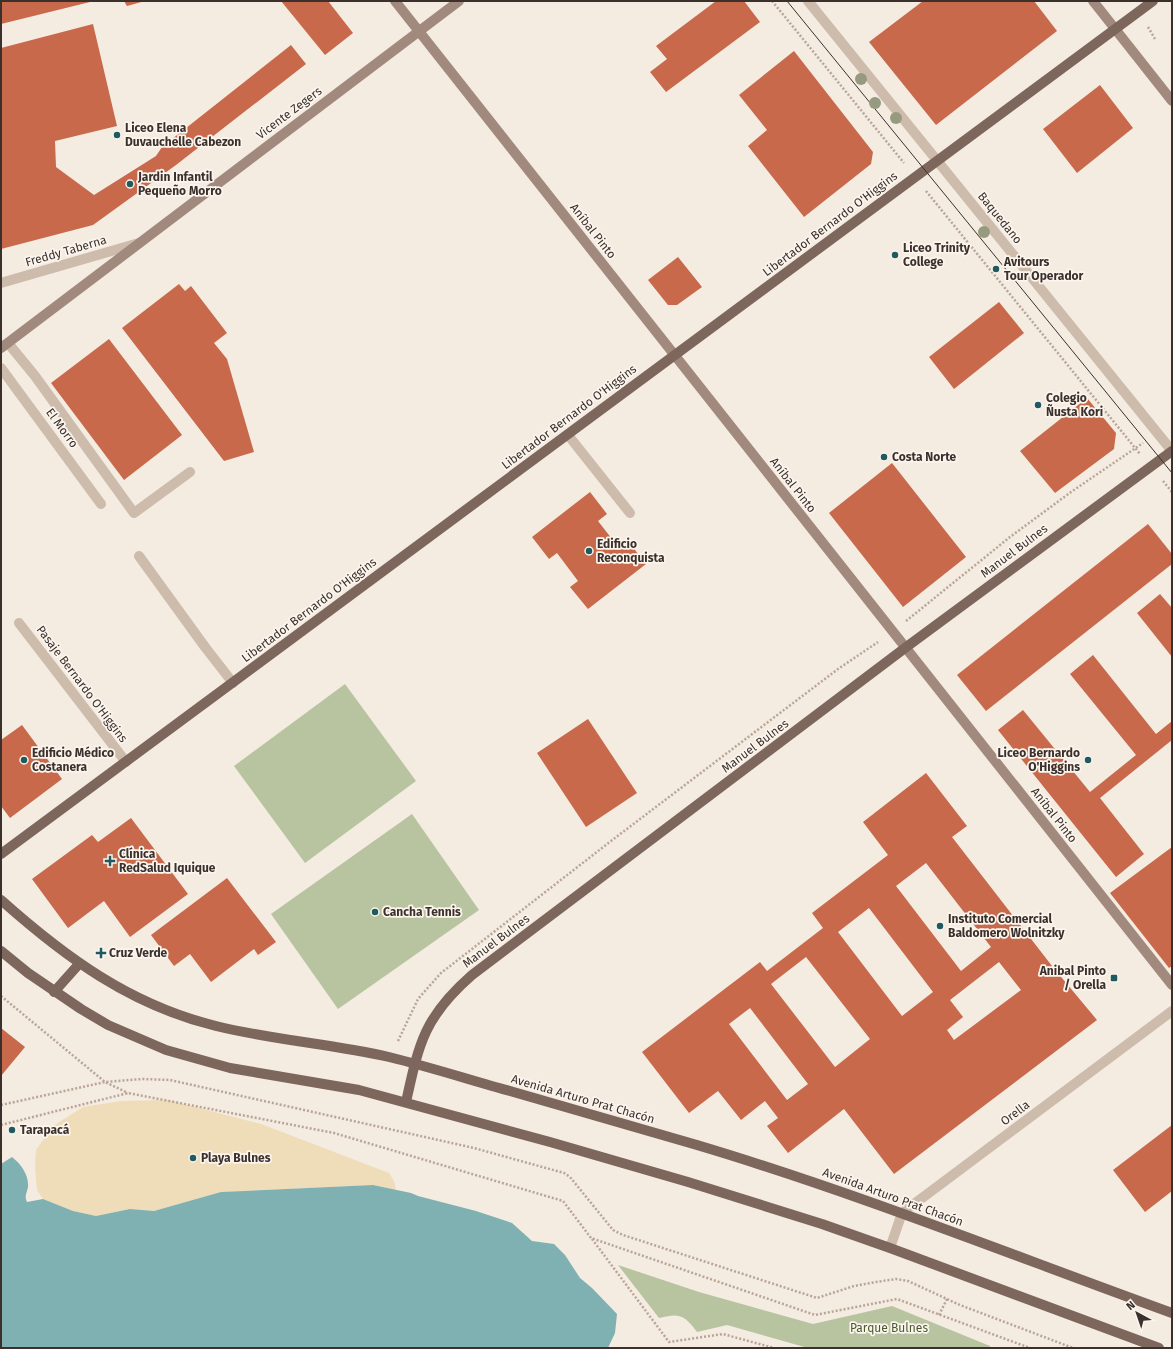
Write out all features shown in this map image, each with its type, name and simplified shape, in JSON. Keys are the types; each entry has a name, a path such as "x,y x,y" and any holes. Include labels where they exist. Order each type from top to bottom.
{"main road":[{"name":"Libertador Bernardo O'Higgins","path":"1,854 1153,1"},
{"name":"Manuel Bulnes","path":"406,1102 418,1049 431,1020 442,1004 472,975 905,648 1172,451"},
{"name":"Avenida Arturo Prat Chacón","path":"1,900 79,964 111,984 145,1002 187,1018 247,1033 337,1046 391,1058 738,1157 902,1213 1172,1313"},
{"path":"1,951 54,992 108,1025 144,1042 191,1058 264,1074 351,1088 406,1102 696,1184 822,1224 890,1248 1159,1348"},
{"path":"54,992 79,964"}],"street":[{"name":"Aníbal Pinto","path":"395,1 1172,985"},
{"name":"Vicente Zegers","path":"4,345 459,1"},
{"name":"Baquedano","path":"808,1 1172,451"},
{"path":"1093,1 1172,101"},
{"name":"Freddy Taberna","path":"1,283 139,243"},
{"path":"4,345 35,376 134,513 190,472"},
{"name":"El Morro","path":"1,368 102,504"},
{"path":"568,435 630,513"},
{"path":"139,556 205,648 233,683"},
{"name":"Pasaje Bernardo O'Higgins","path":"19,623 126,762"},
{"name":"Orella","path":"902,1213 1172,1011"},
{"path":"890,1248 902,1213"}],"path":[{"path":"772,1 1172,492"},
{"path":"391,1058 402,1029 418,999 441,973 838,669 892,631 1010,538 1071,492 1157,433"},
{"path":"1,996 105,1082 128,1093 334,1133 563,1201 669,1342 723,1334 774,1348"},
{"path":"1,1106 105,1082 142,1079 170,1080 474,1148 564,1173 570,1177 613,1230 774,1285 816,1298 854,1286 896,1279 908,1282 946,1299 1073,1348"},
{"path":"1,1125 128,1093"},
{"path":"591,1238 815,1315 896,1299 1030,1348"},
{"path":"939,1314 946,1299"}],"green space":[{"path":"345,684 416,781 305,863 234,766"},
{"name":"Cancha Tennis","path":"412,814 479,910 338,1009 271,914"},
{"name":"Parque Bulnes","path":"618,1265 699,1292 813,1324 892,1306 990,1346 990,1348 808,1348 727,1325 697,1332 689,1322 681,1317 672,1316 659,1318"}],"sand":[{"name":"Playa Bulnes","path":"168,1100 261,1124 389,1173 394,1181 396,1190 373,1185 221,1192 154,1211 130,1209 96,1216 73,1211 43,1199 37,1190 35,1167 36,1150 53,1126 83,1107 122,1101"}],"water":[{"path":"12,1157 21,1166 26,1174 28,1183 26,1196 27,1202 43,1199 73,1211 96,1216 130,1209 154,1211 221,1192 373,1185 411,1193 476,1211 512,1223 532,1241 554,1244 565,1255 580,1278 592,1288 617,1314 615,1333 608,1348 1,1348 1,1164"}],"building":[{"path":"1,1 90,1 90,2 1,24"},
{"path":"124,1 145,1 127,6"},
{"path":"281,1 328,1 353,33 325,55"},
{"path":"716,1 744,1 760,22 666,92 650,72 667,59 656,46"},
{"path":"923,1 1034,1 1057,31 936,125 869,42"},
{"path":"93,24 117,126 55,141 56,167 94,195 156,156 162,147 291,45 306,64 176,165 93,225 1,249 1,48"},
{"path":"794,51 873,152 871,164 804,217 748,146 767,130 739,95"},
{"path":"1100,85 1133,128 1077,173 1043,129"},
{"path":"678,257 702,287 677,305 668,305 648,280"},
{"path":"179,284 185,291 191,286 227,333 214,343 227,359 254,452 224,461 122,328"},
{"path":"999,302 1024,333 954,389 929,357"},
{"path":"109,339 182,435 124,480 51,383"},
{"path":"1087,398 1116,433 1114,449 1055,493 1020,451"},
{"path":"892,463 966,557 903,607 829,513"},
{"name":"Edificio Reconquista","path":"590,492 607,514 598,521 619,548 628,541 646,564 588,609 570,587 578,581 557,553 549,559 532,537"},
{"path":"1148,524 1172,554 1172,564 986,711 957,675"},
{"path":"1160,594 1172,608 1172,657 1137,613"},
{"path":"1093,655 1156,734 1172,721 1172,740 1100,798 1144,854 1116,877 998,730 1023,710 1090,792 1136,755 1070,674"},
{"path":"588,719 637,793 586,827 537,753"},
{"name":"Edificio Médico Costanera","path":"22,725 62,779 10,818 1,806 1,740"},
{"path":"926,773 967,826 952,837 1052,966 1097,1020 894,1174 844,1109 788,1153 767,1126 778,1118 765,1101 741,1120 718,1091 689,1113 642,1052 760,962 767,971 823,928 812,913 888,855 863,822","holes":["926,863 991,947 961,971 896,886","869,908 933,992 902,1016 838,932","806,957 870,1039 835,1067 771,984","999,962 1021,990 954,1040 947,1030 963,1017 950,1000","750,1008 808,1084 787,1100 729,1024"]},
{"name":"Clínica RedSalud Iquique","path":"131,818 188,894 130,937 104,901 68,928 32,879 92,835 98,842"},
{"path":"1172,847 1172,966 1169,968 1110,893"},
{"path":"227,878 276,942 258,955 254,949 211,982 190,954 174,966 151,935"},
{"path":"1,1028 25,1047 1,1076"},
{"path":"1172,1125 1172,1191 1145,1212 1113,1170"}],"tram line":[{"path":"787,1 1172,473"}],"place":[{"name":"Liceo Elena Duvauchelle Cabezon","path":"117,135"},
{"name":"Jardin Infantil Pequeño Morro","path":"130,184"},
{"name":"Liceo Trinity College","path":"895,255"},
{"name":"Avitours Tour Operador","path":"996,269"},
{"name":"Colegio Ñusta Kori","path":"1038,405"},
{"name":"Costa Norte","path":"884,457"},
{"name":"Edificio Reconquista","path":"589,551"},
{"name":"Edificio Médico Costanera","path":"24,760"},
{"name":"Liceo Bernardo O'Higgins","path":"1088,760"},
{"name":"Clínica RedSalud Iquique","path":"110,861"},
{"name":"Cancha Tennis","path":"375,912"},
{"name":"Instituto Comercial Baldomero Wolnitzky","path":"940,926"},
{"name":"Cruz Verde","path":"101,953"},
{"name":"Anibal Pinto / Orella","path":"1114,978"},
{"name":"Tarapacá","path":"12,1130"},
{"name":"Playa Bulnes","path":"193,1158"}]}
